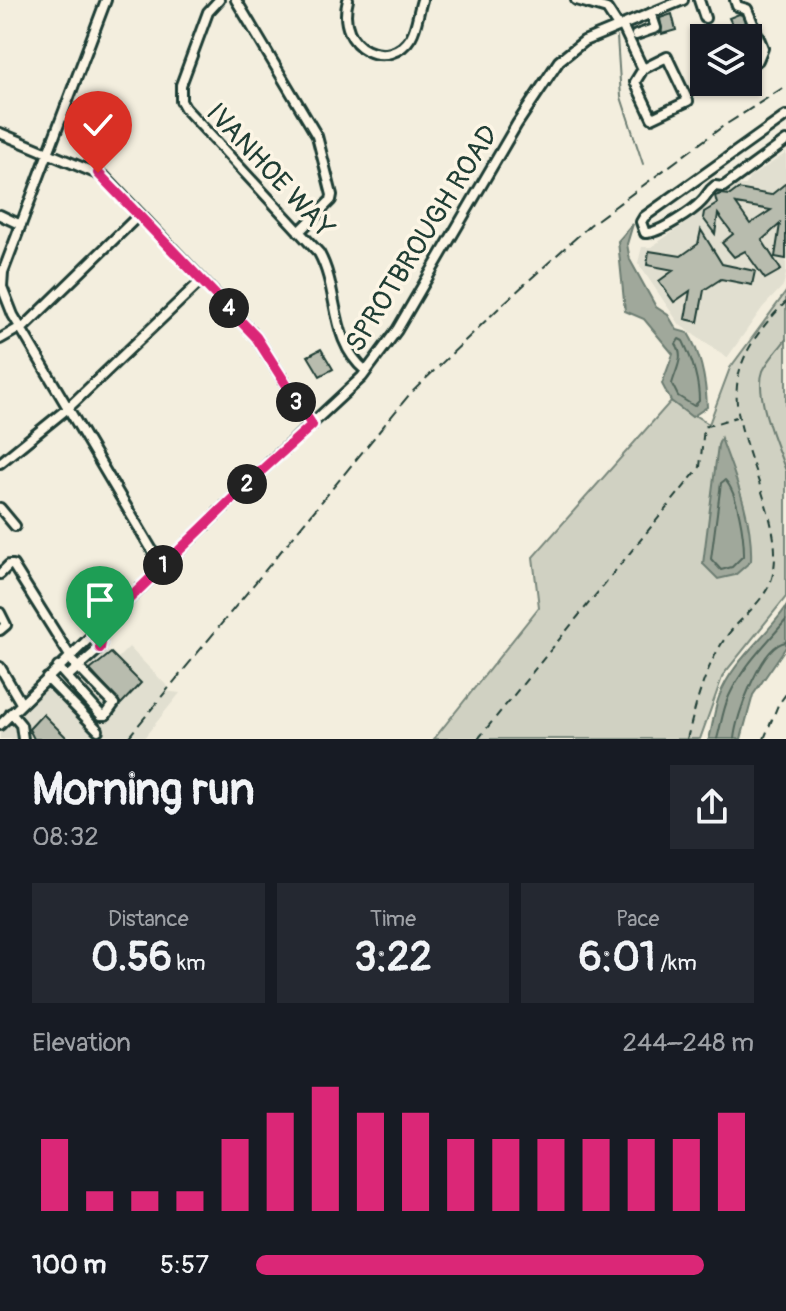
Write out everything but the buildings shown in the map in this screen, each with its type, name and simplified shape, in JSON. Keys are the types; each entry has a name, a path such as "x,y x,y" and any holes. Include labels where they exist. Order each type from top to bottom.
{"street":[{"path":"106,0 1,279 8,305 162,567"},
{"name":"IVANHOE WAY","path":"219,0 208,12 181,85 181,101 319,253 324,261 337,324 350,354 366,371"},
{"path":"236,0 317,136 323,152 331,200 299,232"},
{"path":"348,0 344,18 349,33 359,46 375,53 393,51 412,36 422,0"},
{"path":"576,0 607,9 620,26 643,69"},
{"name":"SPROTBROUGH ROAD","path":"0,725 366,371 397,330 517,124 559,61 584,41 683,0"},
{"path":"699,0 705,18"},
{"path":"735,0 737,6 747,9 753,24"},
{"path":"636,35 656,28 651,13"},
{"path":"667,57 688,101 652,118 635,82 643,69 667,57"},
{"path":"786,116 644,217 641,222 645,233 656,232 700,203 712,188 723,187 786,141"},
{"path":"0,133 105,177 256,337 312,425"},
{"path":"703,175 712,188"},
{"path":"0,339 21,328 140,214"},
{"path":"0,215 21,225"},
{"path":"0,463 68,408 202,280"},
{"path":"0,508 15,526"},
{"path":"0,574 13,565 69,657 114,704 106,715 101,715 58,667"},
{"path":"0,613 3,628"},
{"path":"67,677 101,646 93,634"},
{"path":"0,667 21,703"},
{"path":"47,678 98,730"},
{"path":"11,713 21,725 23,739"}],"path":[{"path":"687,739 698,695 726,638 766,591 773,577 773,528 738,417 736,380 748,349 786,302"},
{"path":"478,739 700,467 704,427 738,417"},
{"path":"764,739 786,694"}],"shaded area":[{"path":"786,150 786,274 783,286 763,307 727,358 680,325 638,263 642,247 651,247 695,217 716,189 727,191 735,185 746,185 749,178 785,154"},
{"path":"786,292 786,597 723,675 700,739 434,739 539,607 533,557 671,401 709,424 730,368"},
{"path":"94,638 117,659 129,647 168,687 165,691 180,693 143,739 0,739 0,731"}],"water":[{"path":"633,224 627,244 630,260 656,307 668,315 677,330 688,333 700,360 707,407 692,417 671,401 662,384 673,354 644,319 625,311 618,241"},
{"path":"721,438 746,513 751,561 735,575 718,579 703,564"},
{"path":"786,607 786,647 753,695 741,739 709,739 717,702 732,672"}],"waterway":[{"path":"617,37 621,97 643,164"},
{"path":"786,339 765,367 761,381 764,407 786,471"}],"railway":[{"path":"127,739 409,395 590,225 722,127 786,86"}],"route":[{"path":"98,173 256,337 312,425 93,634 101,643 100,648"}]}
